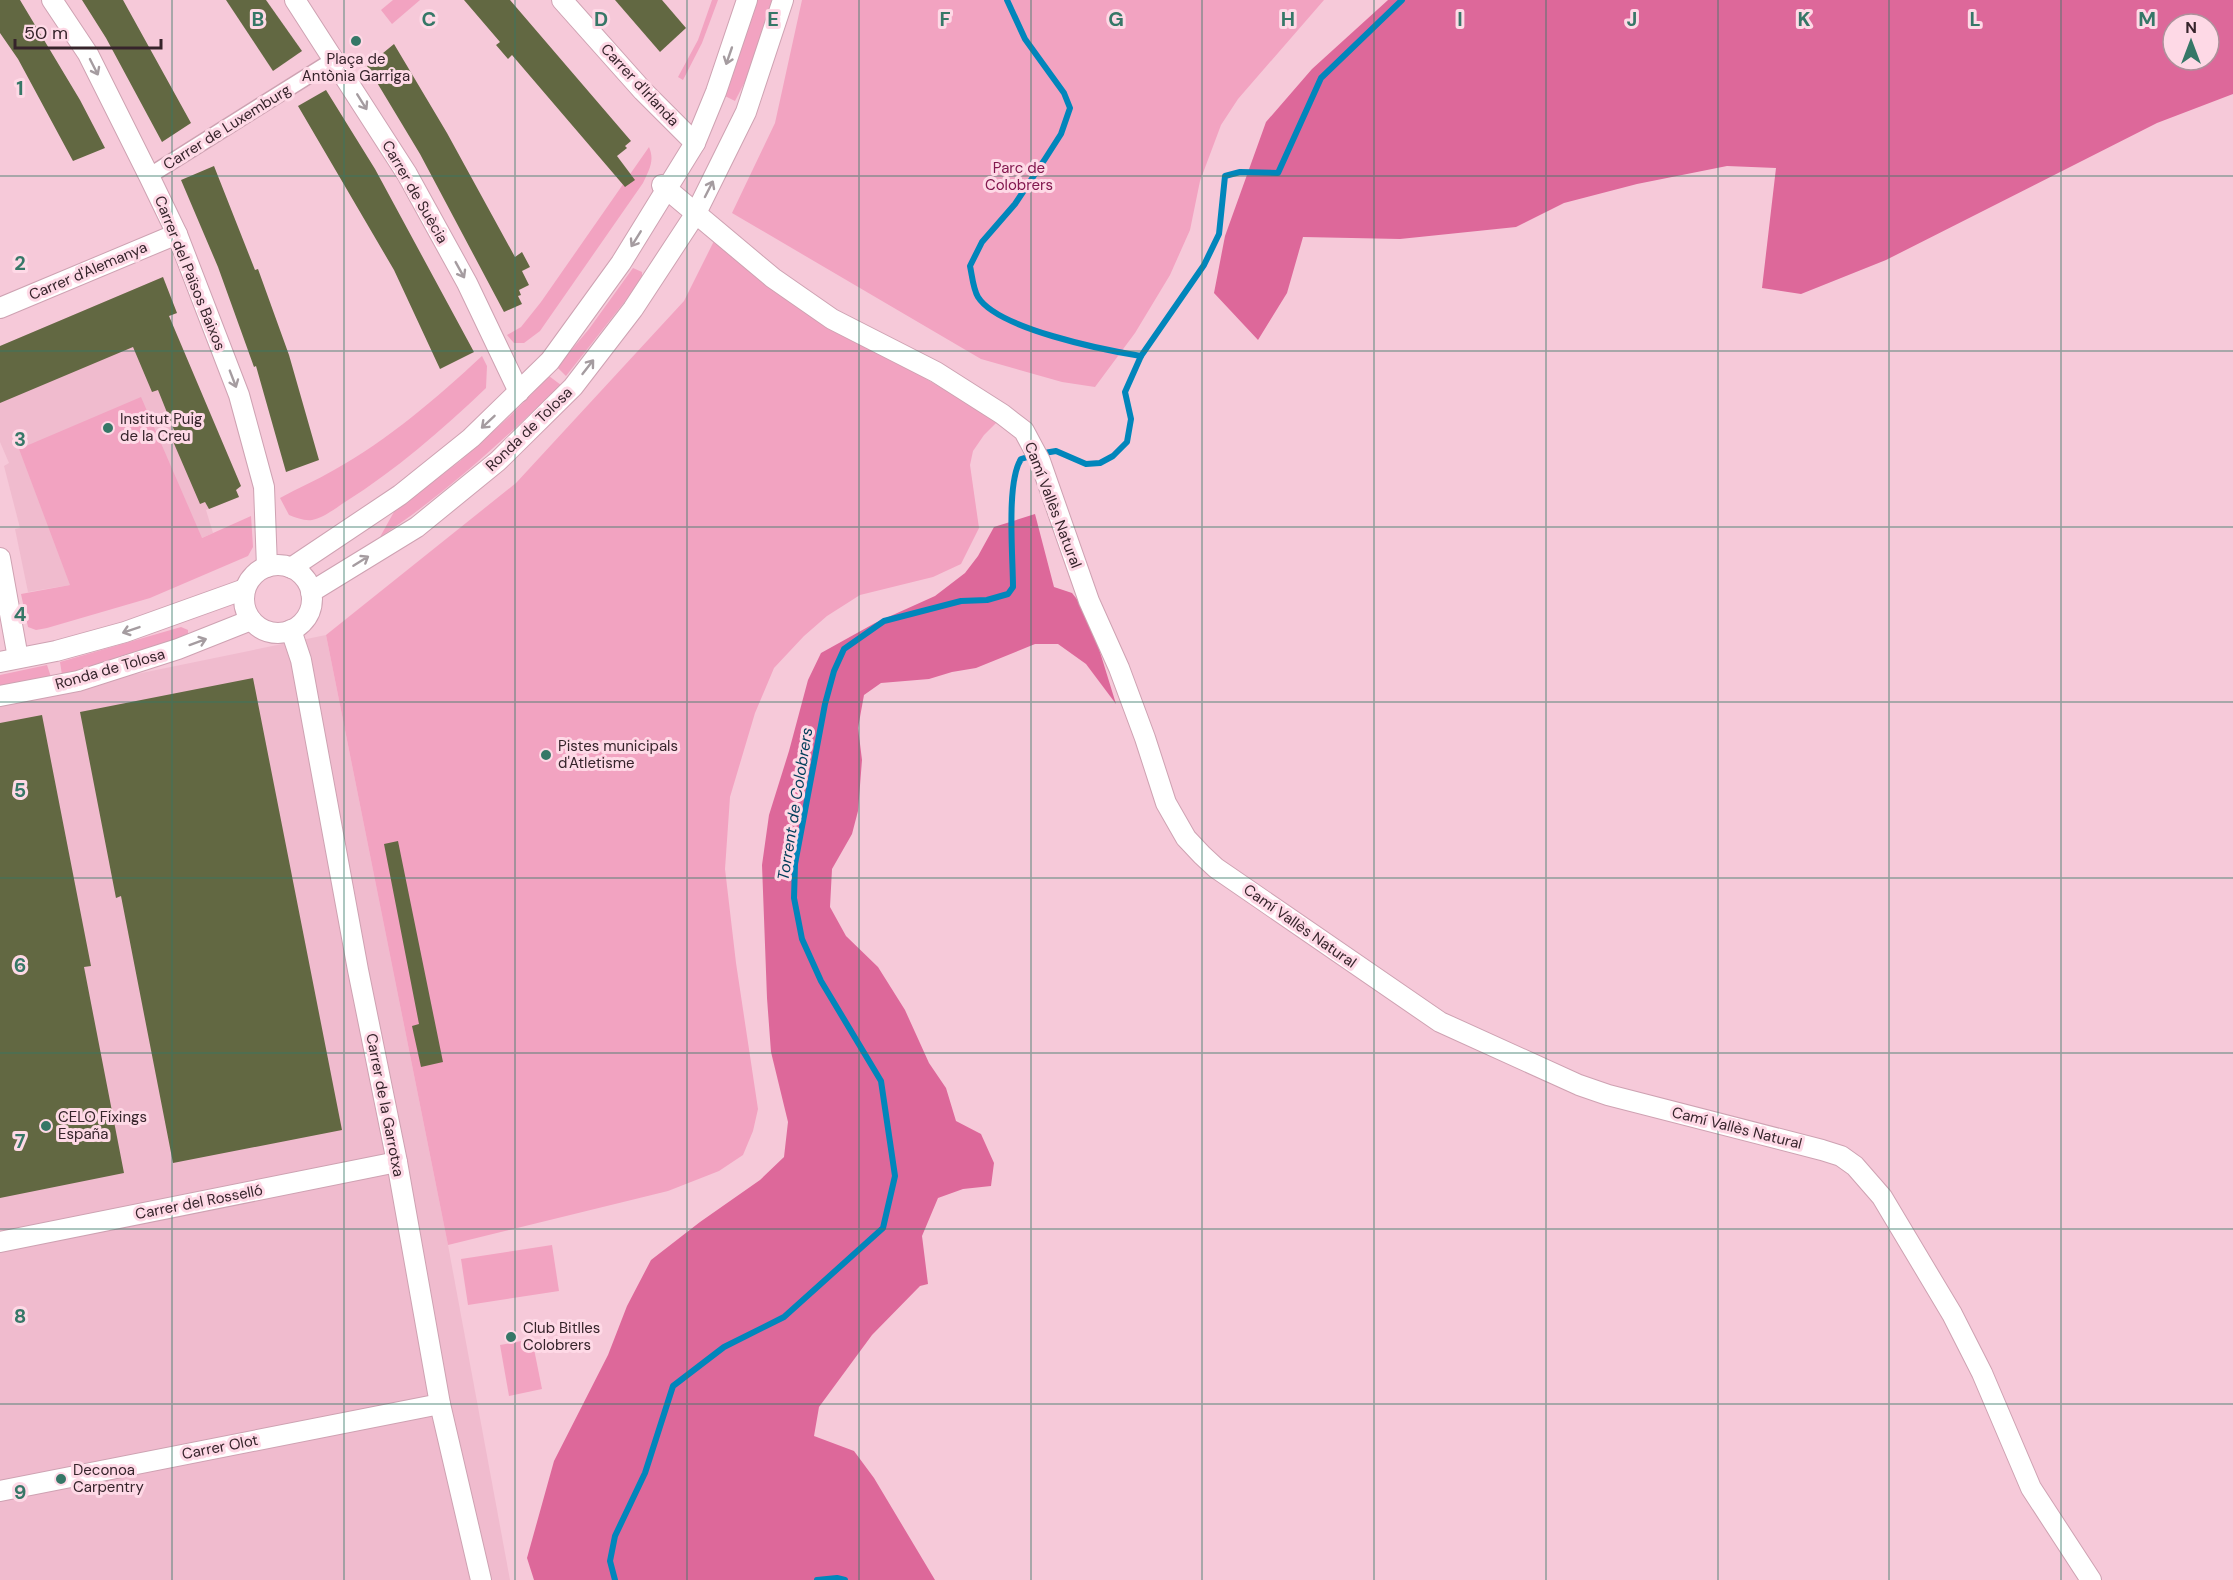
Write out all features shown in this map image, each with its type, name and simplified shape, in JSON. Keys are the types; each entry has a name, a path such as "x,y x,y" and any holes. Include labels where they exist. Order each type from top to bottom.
{"street":[{"name":"Carrer del Països Baixos","path":"52,0 88,54 177,234 239,395 264,487 267,567"},
{"name":"Carrer de Suècia","path":"295,0 335,59 412,183 467,283 519,392"},
{"name":"Carrer d'Irlanda","path":"562,0 643,91 695,143"},
{"path":"291,568 400,495 471,438 550,361 621,263 664,187 695,143 716,92 747,0"},
{"name":"Ronda de Tolosa","path":"311,592 417,526 498,461 573,387 633,309 696,213 746,112 783,0"},
{"name":"Carrer de Luxemburg","path":"149,176 335,59"},
{"path":"664,187 696,213"},
{"name":"Camí Vallès Natural","path":"696,213 772,278 832,319 936,372 1002,414 1024,431 1040,461 1089,601 1119,668 1145,738 1166,803 1186,838 1216,868 1418,1009 1460,1032 1579,1085 1608,1095 1822,1150 1841,1156 1848,1161 1882,1197 1952,1314 1982,1373 2031,1488 2091,1580"},
{"name":"Carrer d'Alemanya","path":"0,308 177,234"},
{"path":"0,558 9,660"},
{"path":"267,567 291,568 307,582 311,592 312,601 306,619 291,630 280,633 269,632 251,620 244,600 245,589 250,579 267,567"},
{"name":"Ronda de Tolosa","path":"9,660 56,651 125,632 245,589"},
{"name":"Ronda de Tolosa","path":"0,696 78,681 178,649 251,620"},
{"name":"Carrer de la Garrotxa","path":"291,630 302,660 356,959 397,1162 440,1404 481,1580"},
{"name":"Carrer del Rosselló","path":"0,1242 397,1162"},
{"name":"Carrer Olot","path":"0,1491 440,1404"}],"shaded area":[{"path":"1388,0 2233,0 2233,94 2157,123 1886,260 1801,294 1762,288 1776,168 1727,166 1637,184 1564,203 1516,227 1400,239 1303,237 1287,293 1258,340 1214,293 1225,236 1266,122 1312,69"},
{"name":"Institut Puig de la Creu","path":"163,277 177,313 169,316 241,486 236,490 239,497 206,510 213,533 141,565 70,585 28,592 15,529 20,528 4,466 9,463 0,442 0,346"},
{"path":"1035,514 1054,587 1072,593 1088,613 1116,704 1086,664 1058,644 1035,644 976,668 929,679 881,683 864,695 858,728 862,760 858,811 852,834 832,869 830,907 846,936 878,967 905,1010 929,1063 946,1088 956,1121 981,1134 994,1163 991,1186 963,1189 938,1198 922,1236 928,1284 920,1286 872,1335 819,1407 814,1436 854,1451 874,1478 935,1580 534,1580 527,1558 554,1461 608,1355 627,1306 651,1260 760,1180 784,1157 788,1122 771,1052 762,865 769,815 808,680 821,653 875,623 935,596 965,573 978,556 994,527"},
{"path":"326,635 448,1245 510,1580 0,1580 0,702"}],"green space":[{"path":"393,0 420,0 392,24 381,10"},
{"path":"712,0 718,0 702,43 683,80 678,77 698,40"},
{"path":"755,0 772,0 751,70 735,101 723,95"},
{"name":"Parc de Colobrers","path":"802,0 1324,0 1238,99 1221,125 1200,181 1190,230 1170,275 1135,333 1095,387 1062,382 981,359 732,213 775,123"},
{"path":"649,147 651,161 643,183 540,331 524,343 514,343 507,335 521,327 541,302"},
{"name":"Pistes municipals d'Atletisme","path":"718,233 793,301 998,421 973,451 970,465 979,528 961,564 933,577 860,595 827,616 804,636 774,668 755,713 730,797 725,869 736,963 758,1109 753,1131 743,1155 719,1171 668,1191 448,1245 326,635 516,483 684,301"},
{"path":"633,268 642,272 642,278 566,376 557,367 589,329"},
{"path":"482,356 487,366 486,388 418,449 364,490 325,515 309,520 289,515 280,498 328,474 393,432 430,403"},
{"path":"549,376 561,385 496,446 451,484 380,537 395,510 460,461 510,416"},
{"path":"141,397 202,538 251,516 253,547 248,556 150,598 47,628 36,630 28,627 21,594 70,585 19,449"},
{"path":"181,627 188,630 188,636 93,668 62,675 60,662"},
{"path":"47,665 51,677 0,687 0,675"},
{"path":"552,1245 559,1291 468,1305 461,1259"},
{"path":"532,1339 542,1389 509,1396 500,1345"}],"building":[{"path":"0,0 20,0 80,100 105,148 73,161 18,59 0,33"},
{"path":"82,0 123,0 191,123 162,142 106,38"},
{"path":"226,0 266,0 302,51 273,71"},
{"path":"464,0 510,0 631,141 625,146 627,148 617,156 635,180 625,187 512,55 508,59 496,45 500,42"},
{"path":"615,0 662,0 686,28 660,52"},
{"path":"394,44 447,133 515,257 522,252 530,267 522,271 529,285 519,290 521,295 518,296 522,304 504,312 420,154 367,66"},
{"path":"326,90 375,169 474,352 440,369 394,270 298,106"},
{"path":"214,166 255,270 258,269 289,355 319,460 286,472 256,366 254,367 218,267 181,180"},
{"path":"163,277 177,313 169,316 241,486 236,490 239,497 209,509 205,502 200,504 169,432 174,430 158,390 152,392 133,347 0,403 0,346"},
{"path":"253,678 342,1130 173,1163 121,896 116,898 80,712"},
{"path":"42,715 91,966 84,967 124,1173 0,1198 0,723"},
{"path":"398,841 443,1062 421,1067 412,1026 419,1024 384,844"}],"waterway":[{"path":"1007,0 1025,39 1064,93 1070,108 1061,134 1045,159 1015,204 982,242 970,266 976,294 989,308 1029,328 1078,343 1141,356"},
{"name":"Torrent de Colobrers","path":"1044,453 1056,451 1086,464 1100,463 1113,456 1127,442 1131,419 1125,392 1141,356 1204,265 1219,234 1225,176 1240,172 1278,173 1321,78 1402,0"},
{"name":"Torrent de Colobrers","path":"615,1580 610,1561 615,1536 645,1473 673,1386 724,1347 784,1317 883,1228 895,1176 881,1081 821,981 802,939 794,898 795,864 825,704 834,671 844,649 884,621 961,601 987,600 1008,594 1013,587 1011,520 1013,484 1021,459 1031,456"},
{"name":"Torrent de Colobrers","path":"817,1580 837,1578 845,1580"}],"place":[{"name":"Plaça de Antònia Garriga","path":"356,41"},
{"name":"Institut Puig de la Creu","path":"108,428"},
{"name":"Pistes municipals d'Atletisme","path":"546,755"},
{"name":"CELO Fixings España","path":"46,1126"},
{"name":"Club Bitlles Colobrers","path":"511,1337"},
{"name":"Deconoa Carpentry","path":"61,1479"}]}
